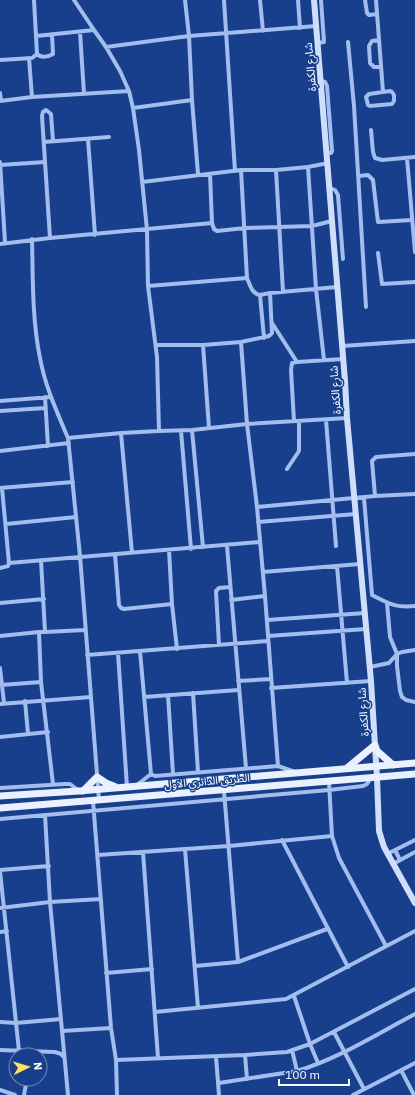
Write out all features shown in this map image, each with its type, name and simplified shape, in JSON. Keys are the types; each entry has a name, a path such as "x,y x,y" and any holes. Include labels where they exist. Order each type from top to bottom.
{"main road":[{"path":"345,770 375,746 377,751 393,765"},
{"name":"الطريق الدائري الاول","path":"0,796 81,791 415,763"},
{"name":"الطريق الدائري الاول","path":"0,808 415,774"},
{"path":"81,791 90,785 97,776 106,783 118,788"}],"street":[{"path":"34,0 37,54"},
{"path":"74,0 120,70 129,92 139,150 147,230 148,286 156,345 159,432"},
{"path":"185,0 189,36 198,174"},
{"path":"224,0 235,170"},
{"path":"260,0 262,31"},
{"path":"298,0 300,28"},
{"name":"شارع الكفرة","path":"314,0 345,374 347,418 370,667 376,767 374,778 379,831 387,854 413,895 415,903"},
{"path":"318,42 324,42 321,0"},
{"path":"365,0 367,13 369,15 378,14"},
{"path":"376,0 383,92"},
{"path":"106,47 189,36 316,26"},
{"path":"36,36 94,30"},
{"path":"80,32 84,94"},
{"path":"37,54 43,56 52,54 52,34"},
{"path":"379,40 372,41 369,46 371,65 381,67"},
{"path":"348,42 359,176 366,306"},
{"path":"0,60 29,58 37,54"},
{"path":"29,58 32,97"},
{"path":"390,91 393,93 395,99 393,103 368,105 366,98 368,94 383,92 390,91"},
{"path":"0,93 0,101 32,97 129,92"},
{"path":"132,108 192,100"},
{"path":"50,238 42,114 46,110 51,114 53,141"},
{"path":"371,130 373,156 375,158 382,160 415,157"},
{"path":"44,142 109,137"},
{"path":"88,139 94,235"},
{"path":"407,158 415,252"},
{"path":"45,162 0,164 2,243 212,223"},
{"path":"142,182 235,170 276,170 308,167 328,163"},
{"path":"308,167 316,289 324,360"},
{"path":"241,170 247,278 253,292 256,295 260,295 338,287"},
{"path":"276,170 283,292"},
{"path":"210,174 212,223 213,227 217,231 245,228 312,226 332,221"},
{"path":"359,176 368,176 372,180 378,222 412,220"},
{"path":"330,188 335,190 338,195 343,259"},
{"path":"32,240 33,294 40,359 51,397 69,441 80,556 98,789 94,811 106,973 111,1028 116,1060 117,1095"},
{"path":"378,253 382,284 415,282"},
{"path":"148,286 247,278"},
{"path":"156,345 203,345 241,342 264,338 271,335 272,323 270,293"},
{"path":"260,295 264,338"},
{"path":"272,323 297,362"},
{"path":"342,346 415,341"},
{"path":"241,342 247,424 263,572 270,679 278,766"},
{"path":"203,345 209,428"},
{"path":"294,421 292,364 297,362 343,359"},
{"path":"45,397 48,446"},
{"path":"0,401 51,397"},
{"path":"0,412 45,408"},
{"path":"0,451 48,446 69,441 121,433 192,430 247,424 347,418"},
{"path":"326,420 336,546"},
{"path":"288,469 300,451 299,421"},
{"path":"181,430 191,549"},
{"path":"192,430 203,547"},
{"path":"121,433 132,553"},
{"path":"375,496 372,461 374,458 415,454"},
{"path":"10,563 1,488 73,482"},
{"path":"257,508 375,496 415,494"},
{"path":"364,498 372,595"},
{"path":"258,522 356,514"},
{"path":"6,524 76,517"},
{"path":"0,568 8,566 10,563 80,556 191,549 260,542"},
{"path":"227,546 238,690 246,768"},
{"path":"169,550 172,604 177,648"},
{"path":"115,554 121,608 124,609 172,604"},
{"path":"41,560 45,632"},
{"path":"263,572 360,564"},
{"path":"337,566 347,683"},
{"path":"219,645 216,591 219,588 230,587"},
{"path":"363,595 372,595 394,606 415,606"},
{"path":"231,600 265,596"},
{"path":"0,603 44,599"},
{"path":"387,603 390,637 397,654 400,692 402,697 406,700 415,702"},
{"path":"267,620 365,613"},
{"path":"268,636 366,629"},
{"path":"0,636 39,632 85,630"},
{"path":"39,632 41,682 53,784"},
{"path":"87,655 268,641"},
{"path":"370,667 390,663 397,654 415,650"},
{"path":"140,652 151,774"},
{"path":"118,653 127,787"},
{"path":"0,668 2,703 91,697"},
{"path":"238,682 270,679"},
{"path":"271,688 371,681"},
{"path":"1,685 41,682"},
{"path":"144,697 238,690"},
{"path":"193,693 198,772"},
{"path":"168,695 173,774"},
{"path":"25,701 28,734"},
{"path":"0,737 48,732"},
{"path":"151,774 155,776 278,766 299,773"},
{"path":"136,786 151,774"},
{"path":"0,819 330,790 364,786 374,778"},
{"path":"223,779 238,962"},
{"path":"329,782 332,836 339,858 386,946"},
{"path":"0,788 70,784 81,791"},
{"path":"45,815 50,902 68,1095"},
{"path":"98,855 229,846 332,836"},
{"path":"282,840 327,929 348,966"},
{"path":"387,854 415,840"},
{"path":"185,849 198,1008"},
{"path":"395,850 400,860"},
{"path":"143,852 158,1058"},
{"path":"393,864 415,852"},
{"path":"19,1047 7,932 2,908 0,870 48,866"},
{"path":"2,908 101,898"},
{"path":"195,966 238,962 327,929"},
{"path":"155,1012 278,1001 294,996 415,931"},
{"path":"0,932 7,932"},
{"path":"106,973 152,969"},
{"path":"116,1060 216,1057 292,1050 310,1044 415,989"},
{"path":"294,996 318,1064"},
{"path":"219,1083 296,1071 318,1064 344,1052 415,1014"},
{"path":"0,1022 16,1023 61,1019"},
{"path":"62,1031 111,1028"},
{"path":"334,1032 364,1089"},
{"path":"292,1050 296,1071"},
{"path":"48,1053 55,1052 61,1054 64,1058"},
{"path":"245,1055 247,1079"},
{"path":"216,1057 219,1095"},
{"path":"353,1095 415,1063"},
{"path":"401,1070 414,1095"},
{"path":"0,1090 15,1095"}]}
